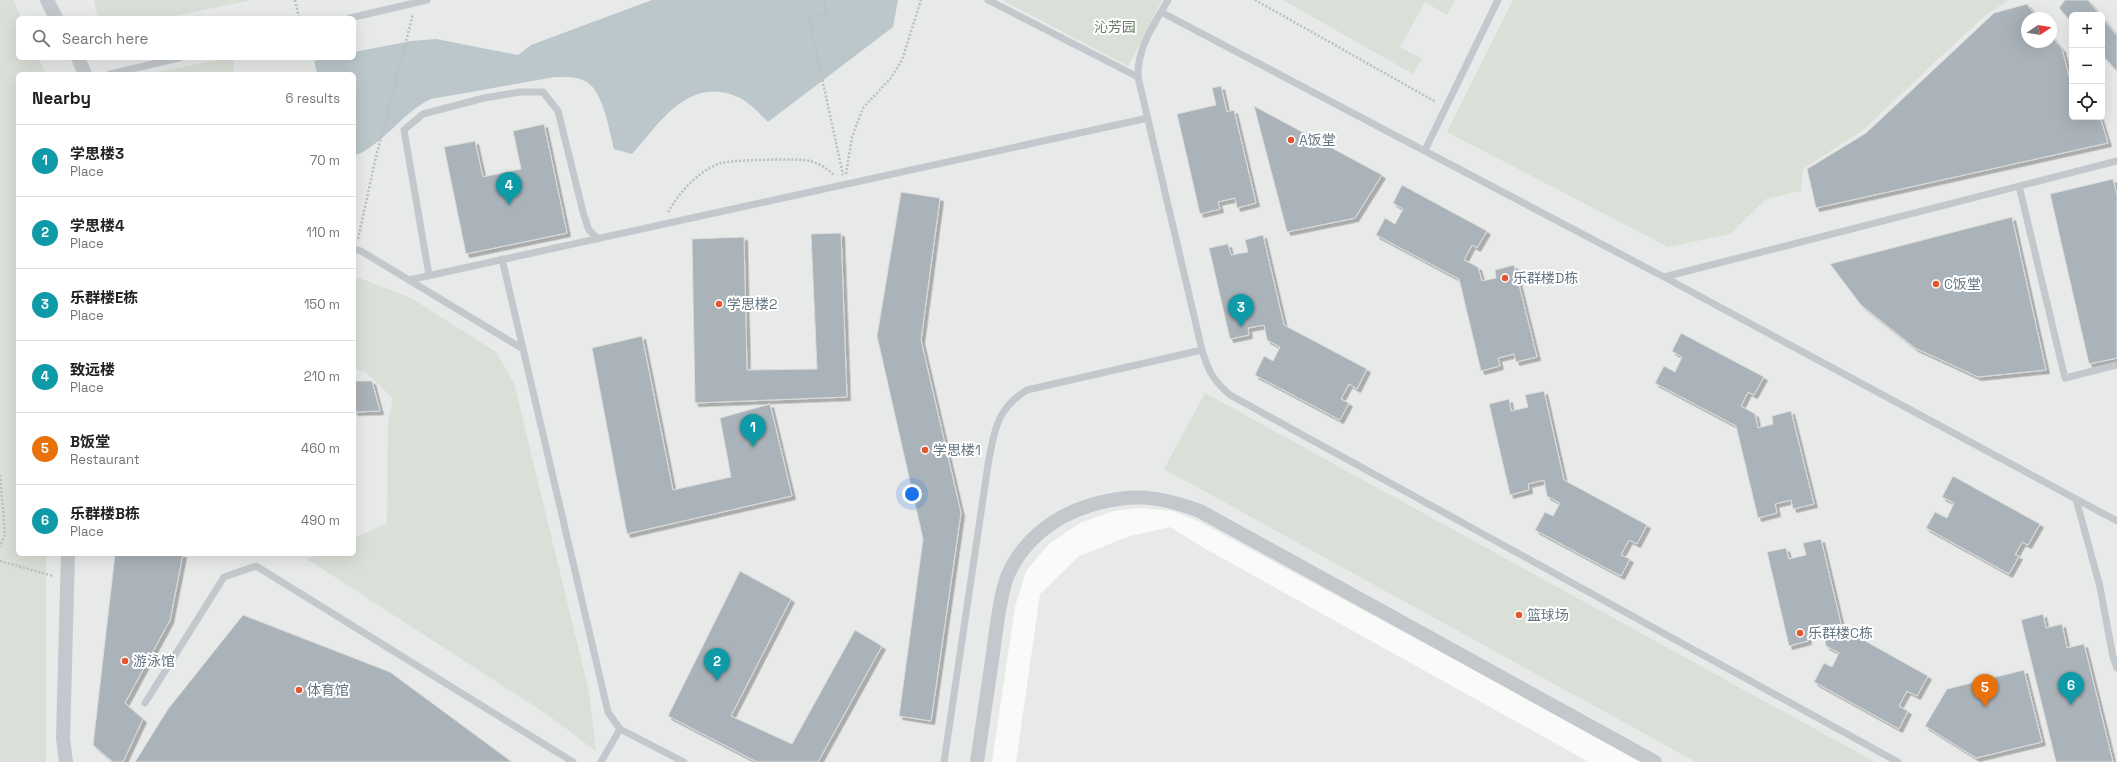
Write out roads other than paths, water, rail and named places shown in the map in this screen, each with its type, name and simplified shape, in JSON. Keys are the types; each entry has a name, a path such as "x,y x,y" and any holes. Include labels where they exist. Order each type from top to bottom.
{"street":[{"path":"47,0 55,16"},
{"path":"79,60 84,72"},
{"path":"977,762 999,609 1006,580 1019,555 1034,537 1054,521 1075,510 1125,497 1149,496 1172,501 1200,511 1655,762"},
{"path":"66,762 63,738 68,556"}],"lane":[{"path":"356,17 426,0"},
{"path":"988,0 1138,77"},
{"path":"1168,0 1140,51 1138,77 1202,350 1212,377 1230,395 1898,762"},
{"path":"1425,150 1498,0"},
{"path":"1161,12 1664,277 2117,521"},
{"path":"119,72 170,60"},
{"path":"429,276 404,130 422,114 484,98 520,92 543,92 558,111 584,216 589,230 598,239"},
{"path":"409,280 1148,118"},
{"path":"1664,277 2117,161"},
{"path":"2019,186 2065,378 2117,365"},
{"path":"356,249 523,349"},
{"path":"502,259 608,712 620,729 669,759 684,762"},
{"path":"944,762 992,443 998,421 1004,409 1014,398 1026,390 1202,350"},
{"path":"2076,499 2100,587 2113,657 2117,668"},
{"path":"145,703 224,577 256,566 573,762"},
{"path":"601,762 620,729"}],"place":[{"name":"A饭堂","path":"1291,140"},
{"name":"致远楼","path":"509,205"},
{"name":"乐群楼D栋","path":"1505,278"},
{"name":"C饭堂","path":"1936,284"},
{"name":"学思楼2","path":"719,304"},
{"name":"乐群楼E栋","path":"1241,327"},
{"name":"学思楼3","path":"753,447"},
{"name":"学思楼1","path":"925,450"},
{"name":"篮球场","path":"1519,615"},
{"name":"乐群楼C栋","path":"1800,633"},
{"name":"游泳馆","path":"125,661"},
{"name":"学思楼4","path":"717,681"},
{"name":"体育馆","path":"299,690"},
{"name":"乐群楼B栋","path":"2071,705"},
{"name":"B饭堂","path":"1985,707"}],"park label":[{"name":"沁芳园","path":"1115,27"}]}
